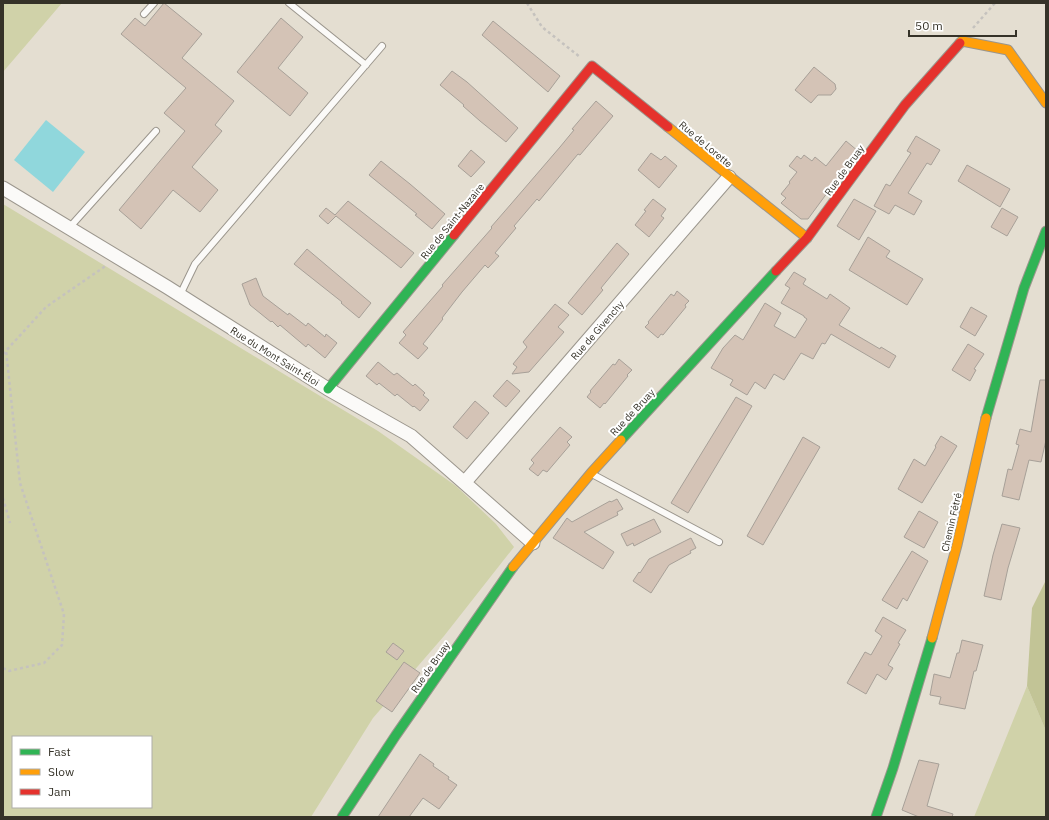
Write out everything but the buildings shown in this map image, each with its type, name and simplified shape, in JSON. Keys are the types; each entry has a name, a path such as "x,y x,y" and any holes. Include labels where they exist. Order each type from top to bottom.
{"street":[{"path":"962,41 1008,50 1046,103"},
{"name":"Rue de Bruay","path":"342,817 396,735 502,581 591,473 807,238 905,105 962,41"},
{"name":"Rue de Lorette","path":"592,66 807,238"},
{"name":"Rue de Saint-Nazaire","path":"328,389 592,66"},
{"name":"Rue de Givenchy","path":"465,482 729,177"},
{"name":"Rue du Mont Saint-Éloi","path":"3,188 180,295 328,389 411,436 533,543"},
{"name":"Chemin Fétré","path":"876,817 894,768 931,640 957,545 984,425 1024,288 1046,231"}],"lane":[{"path":"144,14 154,3"},
{"path":"289,3 366,65"},
{"path":"180,295 194,264 382,46"},
{"path":"69,228 156,131"},
{"path":"591,473 719,542"}],"path":[{"path":"527,3 542,27 592,66"},
{"path":"962,41 995,3"},
{"path":"3,354 46,308 118,257"},
{"path":"3,668 9,671 44,663 62,645 64,614 20,483 6,350"},
{"path":"3,498 10,523"}],"green space":[{"path":"3,3 62,3 3,72"},
{"path":"3,204 378,431 456,486 496,524 514,547 444,636 373,718 311,817 3,817"},
{"path":"1046,580 1046,731 1027,686 1032,608"},
{"path":"1027,686 1046,731 1046,817 974,817"}],"water":[{"path":"46,120 85,152 53,192 14,160"}],"traffic: fast":[{"path":"986,418 1024,288 1046,231"},
{"path":"328,389 454,235"},
{"path":"621,440 776,271"},
{"path":"342,817 396,735 513,567"},
{"path":"876,817 893,768 932,638"}],"traffic: slow":[{"path":"960,43 962,41 1008,50 1046,103"},
{"path":"668,127 807,238"},
{"path":"932,638 957,545 986,418"},
{"path":"513,567 591,473 621,440"}],"traffic: jam":[{"path":"776,271 807,238 905,105 960,43"},
{"path":"454,235 592,66 668,127"}]}
